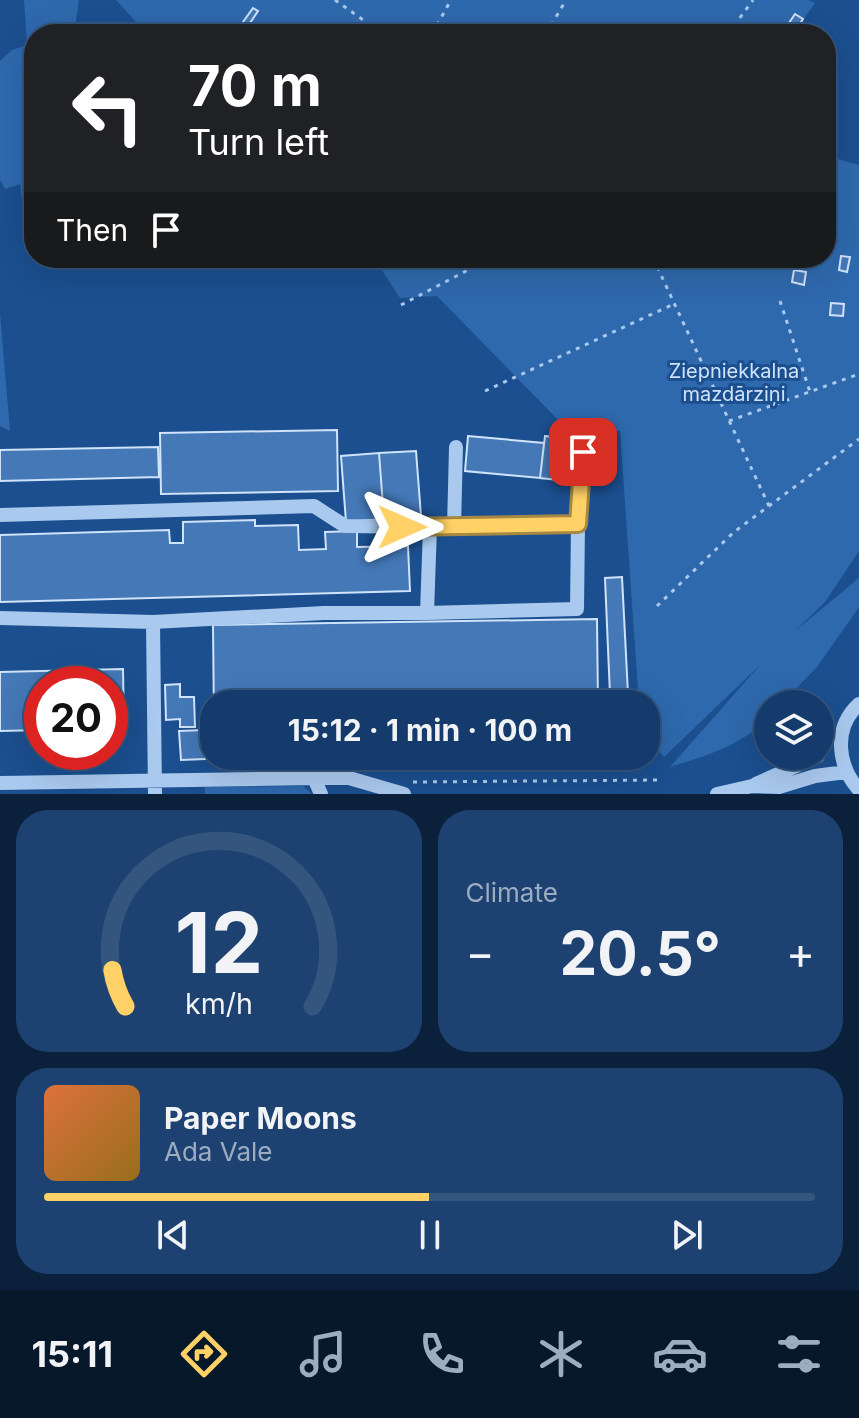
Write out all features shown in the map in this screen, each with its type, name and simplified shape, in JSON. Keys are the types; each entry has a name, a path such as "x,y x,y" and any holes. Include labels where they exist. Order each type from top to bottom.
{"street":[{"path":"454,527 456,447"},
{"path":"0,618 153,622 324,613 577,609 583,452"},
{"path":"0,515 314,506 345,526 578,524"},
{"path":"427,613 430,527"},
{"path":"153,622 155,787"},
{"path":"859,704 844,726 840,744 846,772 859,790"},
{"path":"834,747 840,744"},
{"path":"717,794 752,786 783,770"},
{"path":"752,786 779,787 815,776 846,772"},
{"path":"314,778 321,794"},
{"path":"0,783 155,787 349,778 404,787"}],"path":[{"path":"335,0 369,24"},
{"path":"438,24 451,0"},
{"path":"552,24 566,0"},
{"path":"735,24 753,0"},
{"path":"401,305 472,268"},
{"path":"658,268 769,506"},
{"path":"780,301 810,392"},
{"path":"485,391 675,303"},
{"path":"729,421 859,374"},
{"path":"657,606 734,532 859,439"},
{"path":"404,787 419,784 661,780"}],"green space":[{"path":"24,0 79,0 75,24 26,24"},
{"path":"116,0 808,0 815,3 800,24 138,24"},
{"path":"24,46 24,216 20,184 5,189 0,180 0,61 12,50"},
{"name":"Ziepniekkalna mazdārziņi","path":"836,159 859,165 859,551 825,602 795,631 859,578 859,607 817,667 795,690 754,690 754,730 746,736 722,749 670,767 760,665 664,757 660,752 660,690 638,690 620,431 564,426 437,296 400,298 380,268 836,268"},
{"path":"0,313 10,431 0,426"},
{"path":"303,786 312,794 205,794 205,787"}],"building":[{"path":"253,8 258,11 249,24 243,22"},
{"path":"795,14 803,19 800,24 788,24"},
{"path":"841,256 850,257 847,272 839,270"},
{"path":"794,270 806,272 804,285 792,282"},
{"path":"831,303 844,304 843,316 830,315"},
{"path":"337,430 338,491 161,494 160,433"},
{"path":"468,436 544,443 540,478 465,471"},
{"path":"545,436 573,439 568,481 540,478"},
{"path":"158,447 159,477 0,481 0,450"},
{"path":"416,451 421,516 384,519 379,453"},
{"path":"379,453 384,519 346,522 341,456"},
{"path":"255,520 255,526 298,525 299,550 326,549 325,532 357,531 357,547 408,546 410,591 0,602 0,535 169,530 170,543 183,543 183,522"},
{"path":"622,577 628,690 610,690 605,578"},
{"path":"597,619 598,690 214,690 213,625"},
{"path":"24,671 24,730 0,731 0,672"},
{"path":"180,684 180,697 194,697 195,727 180,727 180,719 166,720 165,685"},
{"path":"200,730 200,759 181,760 179,731"}],"route":[{"path":"402,527 578,524 583,452"}]}
